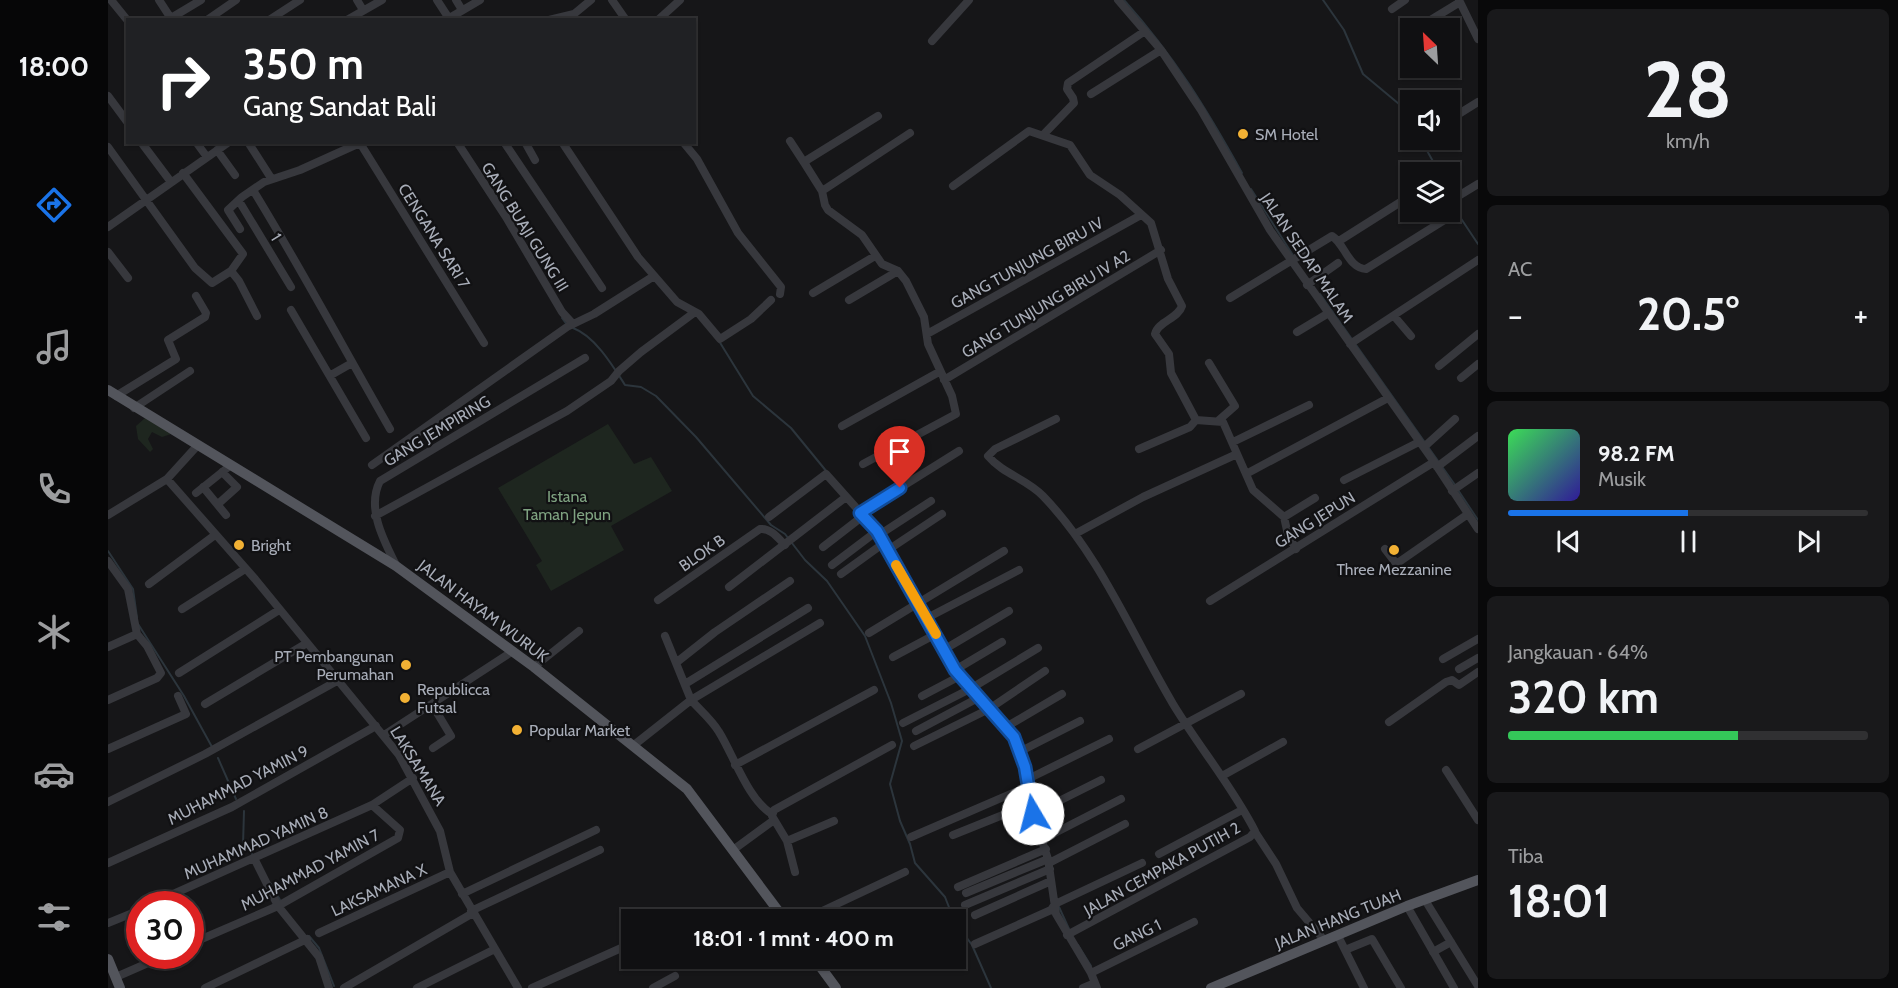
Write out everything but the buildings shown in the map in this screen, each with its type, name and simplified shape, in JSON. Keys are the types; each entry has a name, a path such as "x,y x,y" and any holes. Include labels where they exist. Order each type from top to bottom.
{"main road":[{"name":"JALAN HAYAM WURUK","path":"112,393 196,446 227,469 396,566 534,667 687,789 734,856 776,909"},
{"name":"JALAN HANG TUAH","path":"1211,988 1407,906 1478,880"},
{"path":"108,959 120,988"},
{"path":"822,969 836,988"}],"street":[{"path":"111,0 126,19"},
{"path":"159,0 171,18"},
{"path":"174,18 201,0"},
{"path":"210,18 236,0"},
{"path":"272,18 300,0"},
{"path":"357,0 363,10"},
{"path":"350,18 382,0"},
{"path":"437,0 447,18"},
{"path":"456,0 462,10"},
{"path":"450,18 480,0"},
{"path":"557,18 574,14 591,0"},
{"path":"613,0 625,18"},
{"path":"660,18 680,0"},
{"path":"932,41 969,0"},
{"name":"JALAN SEDAP MALAM","path":"1118,0 1161,50 1201,110 1255,206 1295,260 1328,314 1353,342 1388,398 1456,488 1478,529"},
{"path":"1392,9 1405,0"},
{"path":"1434,18 1459,1 1478,39"},
{"path":"1043,135 1074,103 1074,98 1067,89 1068,83 1145,31"},
{"path":"1091,94 1161,50"},
{"path":"108,96 126,120"},
{"path":"1460,113 1478,102"},
{"path":"805,164 807,160 878,116"},
{"path":"953,186 1027,131 1070,145 1090,175 1120,195 1150,223 1161,250 1168,279 1182,308 1157,328 1155,334 1170,356 1171,373 1196,420"},
{"path":"822,191 910,134"},
{"path":"790,141 822,191 822,198 828,210 862,235 882,264 898,271 921,309 939,372 956,414 863,464"},
{"path":"142,144 171,182"},
{"path":"197,144 207,157"},
{"path":"108,226 147,202 183,173 226,144"},
{"path":"249,144 271,178"},
{"path":"240,229 228,210 253,190 271,178 300,171 359,144"},
{"name":"CENGANA SARI 7","path":"362,144 484,343"},
{"name":"GANG BUAJI GUNG III","path":"458,144 506,217 570,325"},
{"path":"505,144 602,288"},
{"path":"526,144 535,160"},
{"path":"563,144 614,223 654,276 677,302 695,312 720,339 751,319 771,300"},
{"path":"685,144 696,159 738,233 780,286 780,294"},
{"path":"108,147 195,268 210,283 217,282 231,271 243,254 183,173"},
{"path":"217,150 235,175"},
{"path":"1230,298 1332,236 1339,241 1358,268 1366,269 1456,213 1455,198 1478,184"},
{"path":"253,190 299,264 310,291 390,429"},
{"name":"1","path":"239,201 291,287"},
{"path":"1339,241 1400,202"},
{"name":"GANG TUNJUNG BIRU IV","path":"927,334 1141,215"},
{"name":"GANG TUNJUNG BIRU IV A2","path":"944,380 1161,250"},
{"path":"108,252 128,278"},
{"path":"813,293 875,256"},
{"path":"1353,342 1478,260"},
{"path":"1310,283 1338,263"},
{"path":"231,271 239,280 256,316"},
{"path":"849,300 898,271"},
{"path":"372,465 570,325 594,314 654,276"},
{"path":"112,393 176,359 177,356 168,340 205,317 206,313 196,296"},
{"path":"291,310 366,438"},
{"path":"375,516 567,411 611,381 617,372 695,312"},
{"path":"1297,332 1328,314"},
{"path":"1394,316 1410,336"},
{"path":"1439,366 1478,334"},
{"name":"GANG JEMPIRING","path":"396,566 375,516 376,492 380,481 585,358"},
{"path":"331,375 352,363"},
{"path":"1209,363 1235,406 1219,420"},
{"path":"1461,378 1478,364"},
{"path":"134,408 190,370"},
{"path":"842,426 939,372"},
{"path":"1246,474 1388,398"},
{"path":"1233,442 1309,405"},
{"name":"JALAN CEMPAKA PUTIH 2","path":"1056,419 991,451 988,456 1003,471 1043,495 1075,534 1186,722 1255,832 1154,890 1067,935"},
{"name":"GANG JEPUN","path":"1344,480 1424,444 1455,419"},
{"path":"1139,448 1190,427 1196,420 1223,422 1259,498 1284,517 1288,535 1296,549"},
{"name":"GANG JEPUN","path":"1210,601 1438,464 1478,436"},
{"path":"108,515 168,479 196,446"},
{"path":"824,547 862,515 959,452"},
{"path":"1075,534 1143,497 1237,454"},
{"path":"196,493 227,469 237,487 218,504"},
{"path":"1456,488 1478,473"},
{"path":"769,517 826,474 878,533 958,673 1006,727 1021,751 1030,804 1046,849 1059,921 1096,985 1083,988"},
{"name":"LAKSAMANA","path":"168,479 384,735 413,778 440,831 450,872 518,988"},
{"path":"203,488 226,515"},
{"path":"729,587 846,497"},
{"path":"1284,517 1315,498"},
{"path":"832,565 878,533 931,501"},
{"path":"841,574 942,514"},
{"path":"1385,549 1395,562 1399,562 1468,514"},
{"name":"BLOK B","path":"658,600 760,529 766,529 789,542"},
{"path":"149,585 215,535"},
{"path":"869,633 1004,551"},
{"path":"108,561 132,597 137,634 147,646 161,673 157,678 108,700"},
{"path":"182,609 244,569"},
{"path":"927,618 1019,570"},
{"path":"677,662 715,632 790,581"},
{"path":"685,684 808,608"},
{"path":"179,673 279,610"},
{"path":"945,649 1009,611"},
{"path":"634,745 691,700 820,623"},
{"path":"534,667 579,631"},
{"path":"108,647 137,634"},
{"path":"893,657 936,634"},
{"path":"665,636 691,700 719,732 735,765 759,802 773,817 787,841 795,872"},
{"path":"1443,659 1478,639"},
{"path":"922,696 1002,642"},
{"path":"205,704 307,643"},
{"path":"903,723 970,689 1038,648"},
{"path":"384,735 433,706 513,651"},
{"path":"1459,669 1478,658"},
{"path":"914,746 989,709 1045,671"},
{"path":"1389,722 1446,682 1452,680 1457,685 1478,672"},
{"path":"108,802 218,746 337,681"},
{"path":"735,765 874,690"},
{"path":"1006,727 1062,694"},
{"path":"1138,749 1241,694"},
{"path":"108,749 186,714 178,696"},
{"path":"916,731 978,698"},
{"path":"433,706 451,736 433,748"},
{"path":"1021,751 1080,721"},
{"name":"MUHAMMAD YAMIN 9","path":"108,863 232,807 376,726"},
{"path":"911,837 1028,783 1109,739"},
{"path":"1221,776 1283,742"},
{"path":"734,856 773,817 776,808 892,745"},
{"path":"1446,770 1478,820"},
{"name":"MUHAMMAD YAMIN 8","path":"182,891 255,860 372,805 413,778"},
{"path":"1033,814 1101,780"},
{"path":"1043,839 1120,800"},
{"path":"953,835 1030,804"},
{"name":"MUHAMMAD YAMIN 7","path":"204,938 278,906 398,838 400,830 372,805"},
{"path":"1159,854 1242,810"},
{"path":"787,841 834,821"},
{"path":"965,905 1125,824"},
{"path":"462,894 596,830"},
{"path":"1255,832 1276,864 1298,908 1325,941"},
{"path":"958,887 1046,849"},
{"path":"344,988 472,912 600,850"},
{"path":"255,860 278,906 307,939 319,957 329,988"},
{"path":"966,893 1049,863"},
{"path":"975,944 1051,910 1055,904 1142,863"},
{"name":"LAKSAMANA X","path":"319,933 450,872"},
{"path":"827,909 906,872"},
{"path":"975,915 1051,881"},
{"path":"1425,900 1478,986"},
{"path":"1407,906 1454,988"},
{"path":"108,923 126,916"},
{"name":"GANG 1","path":"1091,973 1194,922"},
{"path":"1338,936 1364,988"},
{"path":"205,988 307,939"},
{"path":"1345,950 1372,939 1401,988"},
{"path":"1433,952 1451,942"},
{"path":"532,988 621,948"},
{"path":"417,988 495,949"},
{"path":"116,977 134,969"},
{"path":"652,988 675,976"}],"green space":[{"path":"145,418 171,434 162,437 152,432 148,439 153,449 150,452 138,439 136,426"},
{"name":"Istana Taman Jepun","path":"608,424 634,464 651,457 672,491 611,526 624,550 551,591 536,565 542,561 498,488"}],"waterway":[{"path":"1124,0 1188,83 1242,173"},
{"path":"1323,0 1344,30 1363,74 1400,105"},
{"path":"1427,150 1433,162"},
{"path":"1251,189 1294,257"},
{"path":"1460,217 1478,244"},
{"path":"1320,294 1455,485"},
{"path":"562,318 568,326"},
{"path":"573,328 596,345 625,385 641,387 656,396 696,437 771,525 785,534 805,560 827,581 865,636 891,703 902,741 890,784 900,821 915,863 945,897 950,909"},
{"path":"719,341 753,396 791,428 827,472"},
{"path":"1458,490 1478,520"},
{"path":"108,551 133,589 137,618"},
{"path":"138,624 184,696 212,747"},
{"path":"939,634 945,644"},
{"path":"218,758 236,799"},
{"path":"244,811 243,845 254,856"},
{"path":"271,884 280,900"},
{"path":"1059,907 1069,929"},
{"path":"309,936 319,948 334,986"},
{"path":"966,937 991,988"},
{"path":"1078,945 1091,966"}],"slow traffic":[{"path":"896,565 936,634"}],"place":[{"name":"SM Hotel","path":"1243,134"},
{"name":"Bright","path":"239,545"},
{"name":"Three Mezzanine","path":"1394,550"},
{"name":"PT Pembangunan Perumahan","path":"406,665"},
{"name":"Republicca Futsal","path":"405,698"},
{"name":"Popular Market","path":"517,730"}],"route":[{"path":"900,488 860,513 877,531 955,670 1014,737 1021,751 1028,779 1033,814"}]}
